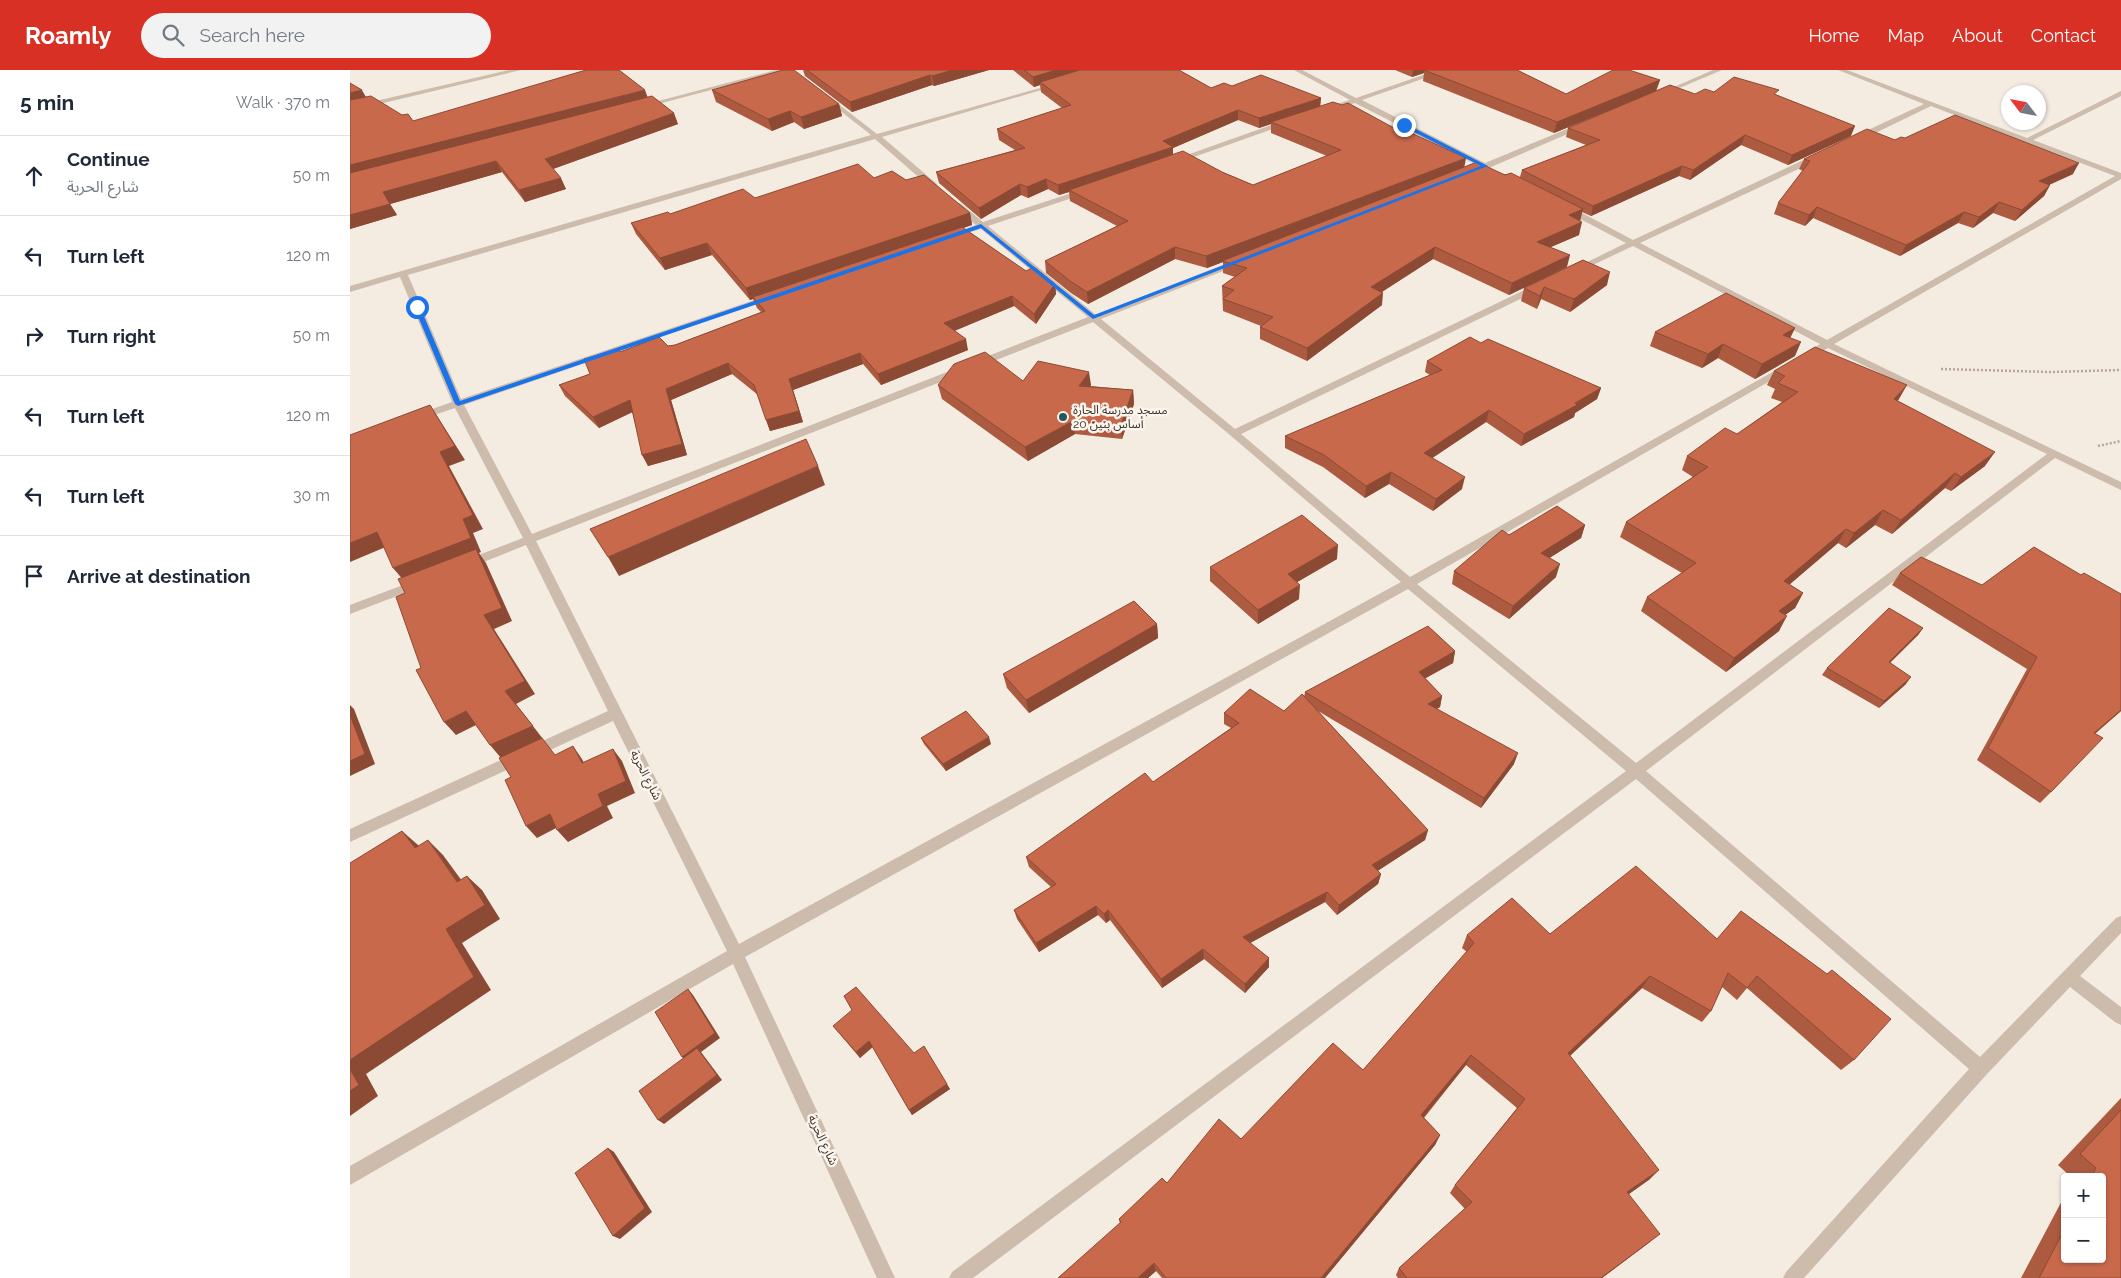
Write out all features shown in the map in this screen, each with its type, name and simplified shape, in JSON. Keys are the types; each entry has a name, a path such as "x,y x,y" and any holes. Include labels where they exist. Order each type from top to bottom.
{"street":[{"path":"350,109 518,70"},
{"path":"640,107 784,70"},
{"path":"1297,70 1490,168"},
{"path":"1317,112 1445,70"},
{"path":"1656,96 1718,70"},
{"path":"1841,70 2121,176"},
{"path":"350,289 1067,81"},
{"path":"814,88 876,136 981,226 1234,433 1409,583 1636,771 1981,1068"},
{"path":"2028,140 2121,93"},
{"path":"1849,142 1930,104"},
{"path":"1168,163 1299,119"},
{"path":"1458,177 1490,168 1593,122"},
{"path":"1570,272 1822,154"},
{"path":"350,1176 736,954 1409,583 2121,176"},
{"path":"944,238 1093,188"},
{"path":"1555,202 1827,344 2121,486"},
{"path":"458,568 1248,258"},
{"name":"شارع الحرية","path":"403,274 458,404 529,539 736,954 886,1278"},
{"path":"1234,433 1544,285"},
{"path":"413,419 776,296"},
{"path":"958,1278 1636,771 2055,453"},
{"path":"350,610 431,578"},
{"path":"350,836 615,714"},
{"path":"1792,1278 1981,1068 2121,923"},
{"path":"2070,977 2121,1017"}],"path":[{"path":"1936,369 2051,372 2121,370"}],"building":[{"path":"586,70 619,70 645,90 350,165 350,100 371,96 402,115 408,114 413,121"},
{"path":"783,70 794,70 839,104 801,117 790,111 768,119 712,90"},
{"path":"807,70 953,70 930,75 850,102"},
{"path":"1024,70 1056,70 1033,77"},
{"path":"1080,70 1179,70 1211,88 1224,83 1232,86 1261,75 1321,98 1259,118 1238,110 1163,141 1173,147 1058,185 1046,179 1027,187 1020,184 979,208 936,172 1025,148 997,129 1071,105 1040,82"},
{"path":"1424,70 1517,70 1566,94 1613,70 1629,70 1660,80 1557,122"},
{"path":"1734,77 1779,90 1774,94 1855,126 1792,155 1745,135 1693,170 1682,166 1593,206 1522,170 1600,140 1568,128 1670,85 1695,94 1705,89 1714,92"},
{"path":"350,83 362,90 350,93"},
{"path":"652,96 674,113 545,159 561,178 519,190 496,161 383,192 390,204 350,215 350,173"},
{"path":"1333,102 1342,105 1348,103 1394,128 1396,126 1466,158 1206,256 1175,247 1087,292 1045,261 1128,221 1069,190 1183,151 1222,172 1253,185 1341,150 1271,122"},
{"path":"1955,115 2079,163 2039,181 2050,185 2022,210 1999,202 1979,217 1964,212 1906,245 1817,207 1809,215 1778,203 1810,161 1804,159 1867,129 1895,140 1901,137 1905,138"},
{"path":"1477,162 1505,175 1511,173 1583,209 1569,215 1582,222 1537,242 1570,255 1512,283 1435,247 1371,287 1383,293 1307,348 1260,327 1273,317 1223,299 1234,290 1222,286 1247,268 1222,261"},
{"path":"858,164 874,178 892,171 906,180 924,175 970,213 746,288 707,243 660,258 631,223 668,212 670,214 743,189 755,198"},
{"path":"962,227 1026,271 1034,267 1055,284 1034,314 1012,296 944,323 966,339 878,374 860,353 789,379 799,411 766,420 754,385 728,363 666,389 682,444 642,455 630,400 593,417 559,385 590,374 584,359 619,349 620,352 659,337 668,346 675,345 765,311 753,297"},
{"path":"1583,260 1610,272 1574,299 1544,287 1540,296 1524,288"},
{"path":"1726,293 1795,328 1783,335 1801,342 1762,364 1723,344 1708,354 1655,332"},
{"path":"1470,337 1481,343 1488,339 1601,388 1575,403 1577,405 1524,434 1489,410 1424,453 1465,477 1436,499 1391,472 1366,486 1324,455 1285,436 1442,370 1427,361"},
{"path":"1815,347 1907,385 1894,399 1995,452 1961,477 1955,473 1901,520 1883,510 1854,533 1846,529 1784,581 1803,593 1779,611 1787,616 1734,658 1647,597 1696,563 1626,522 1708,467 1687,456 1725,428 1737,434 1798,392 1778,383 1785,376 1774,371"},
{"path":"985,352 1023,381 1038,361 1089,372 1079,386 1133,390 1121,425 1073,421 1025,447 938,385 954,364"},
{"path":"430,405 455,446 440,452 473,515 463,519 471,538 393,568 377,532 350,543 350,435"},
{"path":"806,439 818,466 608,557 590,529"},
{"path":"1557,506 1585,525 1541,553 1560,564 1513,606 1454,571 1502,530 1509,535"},
{"path":"1302,515 1338,545 1288,574 1300,585 1258,610 1210,567"},
{"path":"2034,547 2081,575 2084,573 2121,594 2121,710 2094,733 2103,738 2051,792 1988,748 2037,657 1900,573 1921,557 1982,585"},
{"path":"476,549 502,608 484,615 525,681 505,691 533,726 490,745 466,711 444,722 416,670 421,668 396,597 405,593 398,579"},
{"path":"1134,601 1157,624 1026,700 1003,674"},
{"path":"1889,608 1923,628 1889,662 1911,677 1884,701 1827,668"},
{"path":"1428,626 1455,651 1419,672 1442,696 1428,704 1518,753 1484,798 1305,692"},
{"path":"1250,689 1284,711 1302,694 1428,830 1372,865 1381,874 1339,905 1327,892 1243,937 1269,958 1245,984 1203,949 1161,979 1108,910 1104,914 1096,906 1036,943 1014,910 1056,884 1026,857 1145,773 1153,782 1239,723 1224,713"},
{"path":"966,711 989,737 943,764 921,738"},
{"path":"350,715 365,754 350,761"},
{"path":"542,738 555,755 573,746 582,763 613,749 626,781 598,794 603,806 557,830 550,814 526,826 505,780 511,777 499,758"},
{"path":"402,831 415,848 428,840 457,882 467,876 485,905 446,929 474,977 350,1060 350,863"},
{"path":"1636,866 1717,939 1741,911 1827,974 1832,970 1891,1019 1854,1060 1757,976 1747,988 1728,973 1711,1011 1650,976 1568,1053 1659,1170 1627,1192 1660,1234 1601,1278 1407,1278 1399,1268 1472,1202 1455,1185 1525,1099 1471,1055 1421,1115 1440,1135 1321,1278 1166,1278 1154,1263 1138,1278 1058,1278 1121,1222 1119,1219 1162,1178 1167,1183 1219,1119 1241,1139 1333,1043 1363,1070 1474,943 1467,935 1512,898 1550,934"},
{"path":"856,987 914,1053 924,1046 947,1084 909,1110 869,1041 856,1052 833,1026 852,1010 844,996"},
{"path":"688,989 715,1033 682,1057 655,1012"},
{"path":"697,1048 717,1075 658,1120 639,1091"},
{"path":"350,1069 359,1085 350,1091"},
{"path":"2121,1110 2121,1278 2039,1278 2061,1236 2061,1263 2106,1263 2106,1173 2093,1173 2096,1168 2080,1154"},
{"path":"608,1148 645,1208 613,1236 575,1173"}],"place":[{"name":"مسجد مدرسة الحارة 20 أساس بنين","path":"1063,417"}],"route":[{"path":"417,307 458,404 981,226 1093,318 1485,166 1404,125"}]}
